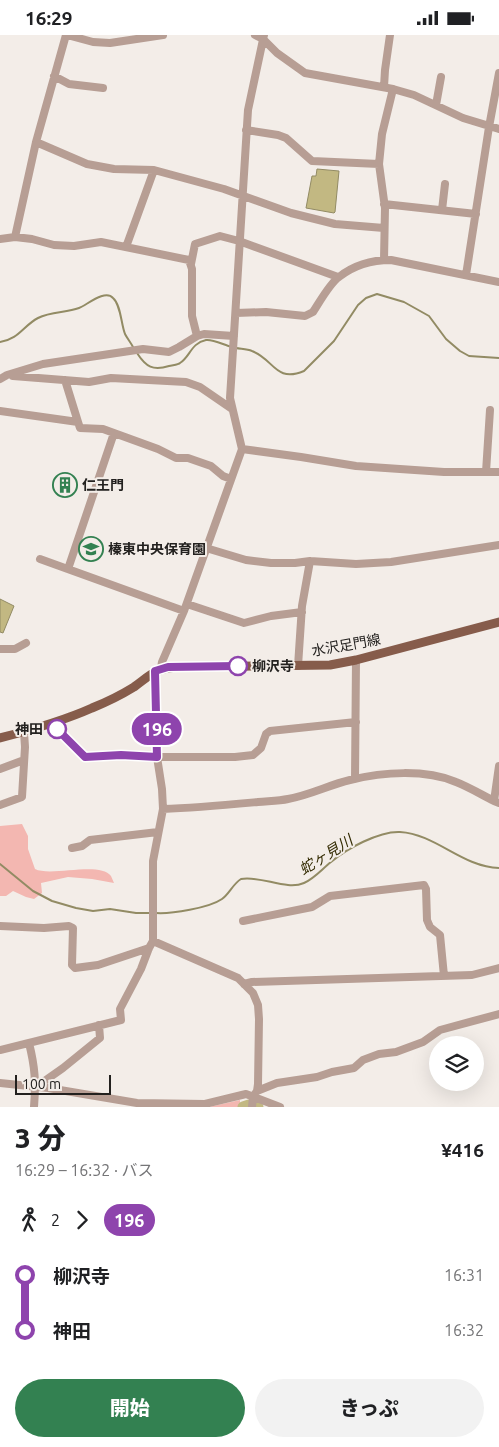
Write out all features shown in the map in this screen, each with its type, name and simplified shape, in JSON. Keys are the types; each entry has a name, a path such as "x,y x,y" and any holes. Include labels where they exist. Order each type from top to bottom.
{"main road":[{"name":"水沢足門線","path":"158,670 179,667 330,665 356,660 499,622"},
{"path":"0,738 36,729 92,708 134,686 158,670"}],"street":[{"path":"15,237 36,142 66,35 92,42 110,43 163,35"},
{"path":"255,35 264,37 277,53 305,73 394,89 414,95 463,118 499,129"},
{"path":"384,87 384,70 390,35"},
{"path":"0,1050 121,1020 120,1009 151,945 153,861 163,809 157,757 158,670 185,607 242,449 230,398 246,130 248,109 264,37"},
{"path":"466,275 499,73"},
{"path":"54,76 69,84 103,88"},
{"path":"436,105 441,77"},
{"path":"384,260 385,208 379,164 382,134 394,89"},
{"path":"246,130 286,138 312,161 379,164"},
{"path":"36,142 87,164 114,169 154,170 224,189 291,213 335,224 384,228"},
{"path":"126,247 154,170"},
{"path":"442,210 445,184"},
{"path":"384,204 476,213"},
{"path":"190,264 195,244 220,236 239,241 338,277"},
{"path":"0,239 15,237 54,245 74,246 101,242 189,260 192,269 192,316 197,336"},
{"path":"236,313 266,312 309,315 338,277 353,266 384,260 499,282"},
{"path":"2,377 43,364 130,350 168,351 204,334 234,338"},
{"path":"2,377 89,382 111,378 186,382 200,387 232,409"},
{"path":"65,380 80,428 103,429 158,449 176,458 188,458 211,466 231,479"},
{"path":"486,472 490,410"},
{"path":"0,411 78,422"},
{"path":"68,569 114,433"},
{"path":"242,449 356,466 444,473 499,472"},
{"path":"206,548 246,560 271,563 310,561 356,564 391,562 499,545"},
{"path":"40,559 185,607 244,623 271,616 302,612"},
{"path":"298,666 302,612 310,561"},
{"path":"0,649 15,649 26,643"},
{"path":"355,779 356,660"},
{"path":"56,728 85,757 121,755 235,757 253,755 261,748 266,734 270,731 356,722"},
{"path":"0,805 22,797 24,732"},
{"path":"0,769 24,760"},
{"path":"163,809 212,807 286,799 314,793 355,779 391,773 439,777 456,782 496,802 499,766"},
{"path":"72,848 82,846 90,840 158,832"},
{"path":"243,921 312,907 330,896 424,885 426,889 427,920 430,927 440,935 444,976"},
{"path":"0,926 44,928 69,926 74,928 72,965 75,968 98,965 151,945 238,978 253,993 258,1005 259,1019 254,1099"},
{"path":"244,984 252,982 472,975 499,968"},
{"path":"254,1099 277,1083 317,1077 354,1068 363,1060 379,1054 396,1052 422,1042 440,1030 499,1014"},
{"path":"36,1087 100,1038 99,1025"},
{"path":"29,1043 35,1068 34,1107"},
{"path":"0,1083 48,1088 137,1103 204,1104 246,1094 254,1099 280,1107"}],"shaded area":[{"path":"317,169 339,171 334,213 306,208 312,176 316,176"},
{"path":"0,599 14,606 3,633 0,632"},
{"path":"22,824 28,836 28,849 35,869 42,871 97,870 111,876 114,883 68,877 41,883 42,893 34,899 13,891 6,896 0,896 0,826"},
{"path":"240,1100 240,1107 209,1107"}],"waterway":[{"path":"236,348 250,350 281,372 294,374 304,371 334,341 358,305 366,298 377,294 404,302 429,316 446,339 469,356 499,358"},
{"path":"0,342 12,338 38,318 79,308 105,295 110,296 116,301 125,334 133,347"},
{"path":"137,353 147,365 159,368 179,364 197,344 206,340 232,347"},
{"name":"蛇ヶ見川","path":"156,913 190,910 216,902 222,899 241,879 249,878 289,885 304,883 337,857 354,847 382,834 392,832 413,834 425,838 473,862 499,868"},
{"name":"蛇ヶ見川","path":"0,864 33,891 52,901 93,911 110,909 151,913"},
{"path":"243,1107 249,1105 258,1107"}],"bus line":[{"name":"196","path":"57,729 85,757 121,755 157,757 155,671 168,667 238,666"}],"place":[{"name":"仁王門","path":"65,485"},
{"name":"榛東中央保育園","path":"91,549"},
{"name":"柳沢寺","path":"238,666"},
{"name":"神田","path":"57,729"}]}
